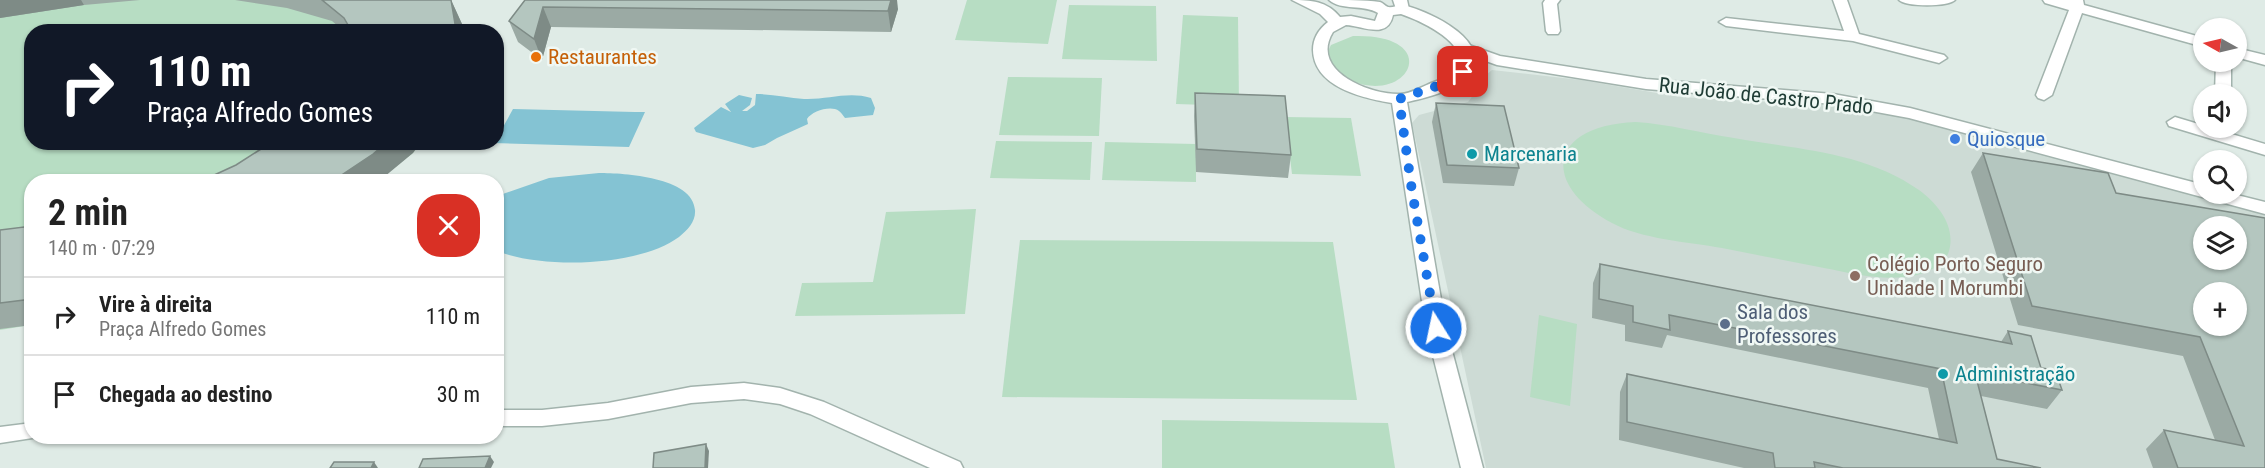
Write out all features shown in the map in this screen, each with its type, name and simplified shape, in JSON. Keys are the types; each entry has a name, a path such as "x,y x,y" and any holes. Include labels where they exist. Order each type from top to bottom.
{"street":[{"path":"1299,0 1321,8 1335,20 1336,24"},
{"path":"1336,0 1396,7 1422,16 1447,30 1466,49 1468,62 1463,72 1452,81 1399,99 1351,86 1331,75 1324,66 1320,48 1326,31 1343,21 1378,26 1396,7"},
{"path":"1552,0 1553,31"},
{"path":"1840,0 1852,37"},
{"path":"1905,0 1948,0"},
{"path":"2050,0 2077,3 2193,40"},
{"path":"2044,95 2077,3"},
{"path":"1726,22 1852,37 1939,58"},
{"name":"Rua João de Castro Prado","path":"1466,49 1497,60 1646,84 1801,95 1866,104 1910,113 2193,188"},
{"path":"2247,55 2265,60"},
{"path":"1399,99 1412,191 1436,328 1472,468"},
{"path":"2175,122 2193,126"},
{"path":"2236,138 2265,150"},
{"path":"2247,203 2265,208"},
{"path":"504,418 542,418 608,411 691,395 744,391 780,396 817,408 952,468"},
{"path":"0,435 24,432"}],"shaded area":[{"name":"Colégio Porto Seguro Unidade I Morumbi","path":"1492,70 1581,80 1680,97 1841,106 1910,118 2193,195 2193,204 2225,204 2265,215 2265,468 1486,468 1412,123 1419,115 1468,102 1486,75"}],"green space":[{"path":"0,0 446,0 457,14 461,24 24,24 24,150 415,150 387,174 24,174 24,326 0,330"},
{"path":"967,0 1057,0 1048,44 955,40"},
{"path":"1069,5 1156,6 1157,61 1062,59"},
{"path":"1183,15 1238,17 1239,106 1176,104"},
{"path":"1353,36 1381,38 1399,45 1408,55 1409,66 1402,77 1390,84 1372,86 1351,81 1331,69 1327,53 1331,45"},
{"path":"1008,77 1102,78 1099,136 999,135"},
{"path":"1285,117 1351,118 1361,176 1292,174"},
{"path":"1636,122 1806,149 1876,167 1919,190 1939,209 1948,224 1950,233 1947,257 1943,262 1924,273 1895,278 1874,277 1665,239 1637,233 1612,223 1589,208 1573,191 1565,175 1564,159 1571,145 1585,134 1607,126"},
{"path":"996,141 1092,142 1090,180 990,178"},
{"path":"1105,142 1196,144 1196,182 1102,180"},
{"path":"976,209 965,314 795,316 802,283 873,282 886,212"},
{"path":"1020,240 1333,242 1357,400 1002,397"},
{"path":"1539,315 1577,324 1570,406 1530,397"},
{"path":"1162,420 1388,423 1395,468 1162,468"}],"water":[{"path":"756,94 804,99 862,96 871,98 875,108 873,115 845,118 836,109 822,110 809,116 808,124 765,145 753,148 696,132 694,128 721,107 731,112 725,104 739,95 752,98 750,105 742,111 747,111 755,105"},
{"path":"513,109 645,112 629,147 504,143 504,125"},
{"path":"599,173 656,179 683,190 691,199 695,210 693,222 679,237 661,247 616,259 590,262 539,261 504,253 504,194 549,178"}],"building":[{"path":"322,0 451,0 455,24 347,24 344,18"},
{"path":"525,0 891,0 888,11 543,7 534,39 509,21"},
{"path":"1195,93 1285,96 1291,155 1197,149"},
{"name":"Marcenaria","path":"1436,103 1504,106 1519,168 1447,165"},
{"path":"259,150 378,150 343,174 216,174"},
{"path":"1983,153 2108,173 2116,193 2265,218 2265,468 2178,468 2164,430 2244,446 2200,337 2195,336 2247,336 2247,282 2193,282 2193,336 2032,306"},
{"path":"24,227 24,300 0,303 0,230"},
{"path":"1600,264 2012,344 2008,331 2031,336 2041,368 2055,370 2062,390 1975,373 1997,459 2041,468 1843,468 1814,462 1815,468 1775,468 1773,453 1627,422 1627,374 1957,443 1941,369 1669,315 1670,330 1633,322 1633,306 1599,299"},
{"path":"706,444 705,468 653,468 654,453"},
{"path":"490,456 485,468 419,468 423,459"},
{"path":"334,462 374,462 371,468 330,468"}],"place":[{"name":"Restaurantes","path":"536,57"},
{"name":"Quiosque","path":"1955,139"},
{"name":"Marcenaria","path":"1472,154"},
{"name":"Colégio Porto Seguro Unidade I Morumbi","path":"1855,276"},
{"name":"Sala dos Professores","path":"1725,324"},
{"name":"Administração","path":"1943,374"}],"route":[{"path":"1436,328 1412,191 1399,99 1452,81 1463,72"}]}
